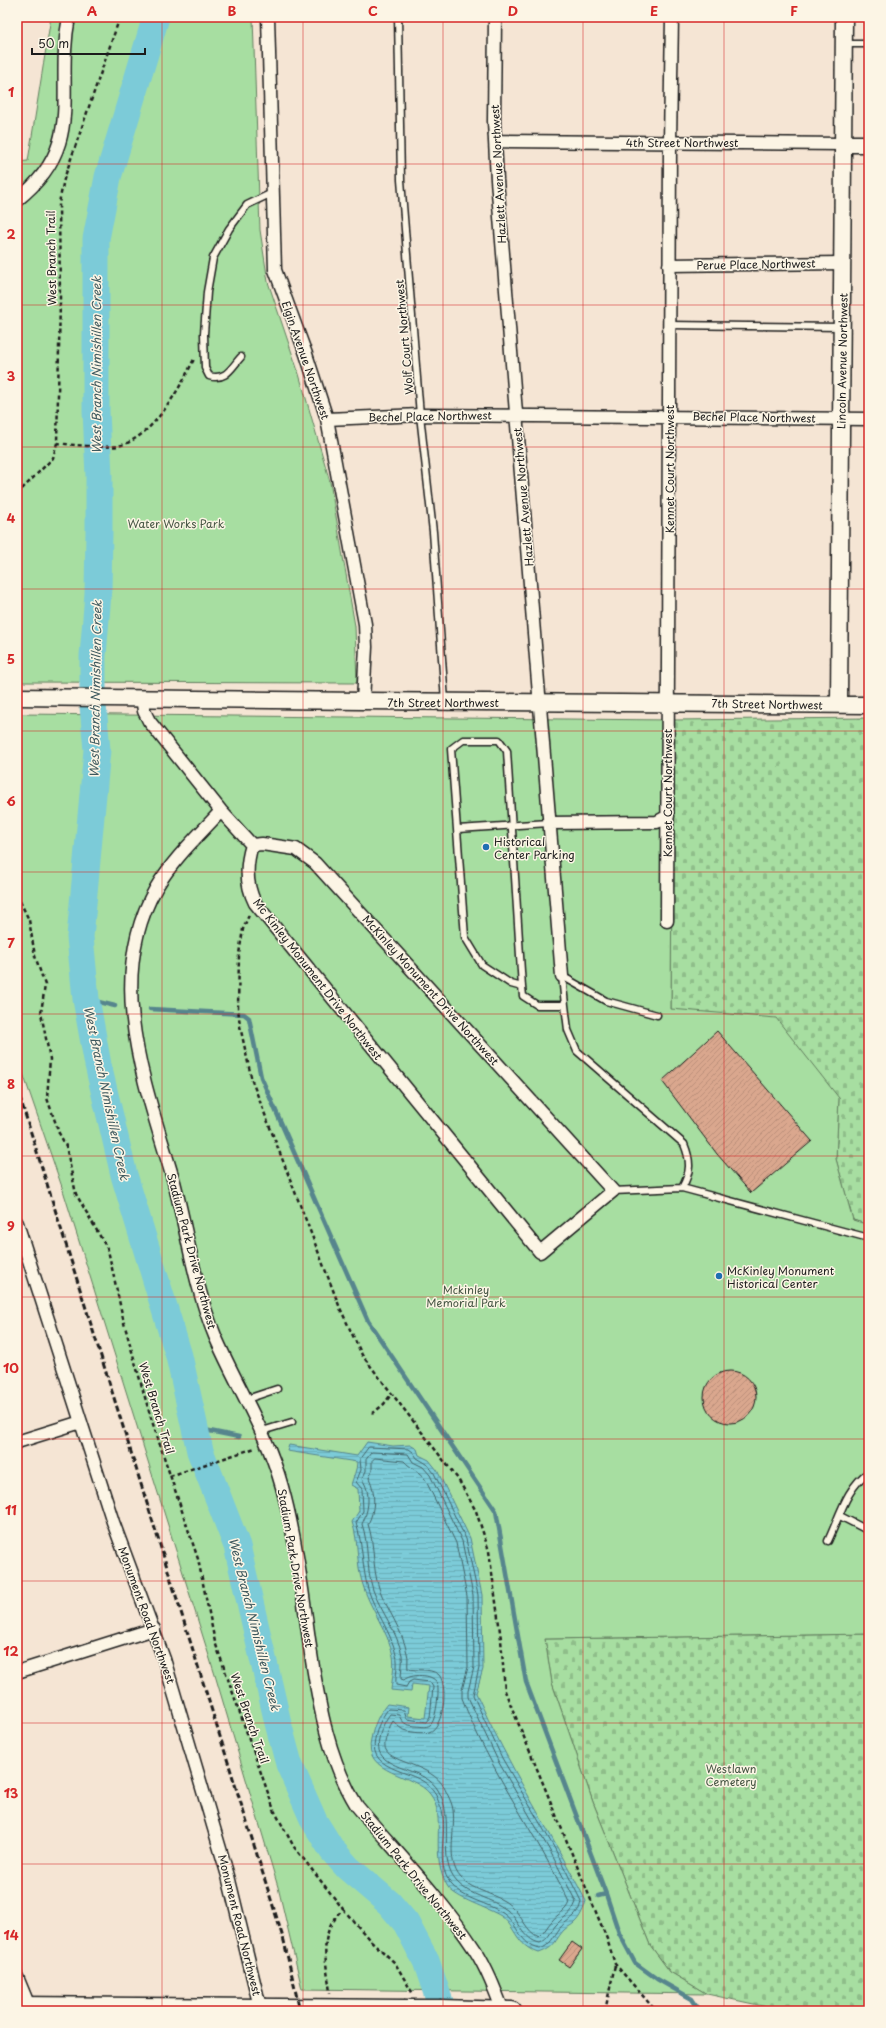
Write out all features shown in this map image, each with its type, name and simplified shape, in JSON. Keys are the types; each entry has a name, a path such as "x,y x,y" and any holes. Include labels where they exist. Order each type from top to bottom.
{"main road":[{"path":"26,2008 392,2008 512,2011"}],"street":[{"path":"17,200 38,181 52,162 63,133 69,17"},
{"name":"Elgin Avenue Northwest","path":"268,17 275,270 306,354 327,419 365,624 366,647 363,701"},
{"name":"Hazlett Avenue Northwest","path":"495,17 495,141 497,180 562,976"},
{"name":"Kennet Court Northwest","path":"667,921 668,816 666,703 672,17"},
{"name":"Lincoln Avenue Northwest","path":"839,704 844,17"},
{"name":"4th Street Northwest","path":"495,141 869,144"},
{"name":"Perue Place Northwest","path":"669,264 843,263"},
{"name":"Bechel Place Northwest","path":"327,419 420,414 869,419"},
{"name":"7th Street Northwest","path":"17,697 55,696 540,703 869,704"},
{"path":"136,697 148,721 221,811 252,845"},
{"name":"Stadium Park Drive Northwest","path":"221,811 187,846 170,868 148,904 134,949 131,977 131,1000 142,1067 180,1205 205,1308 215,1336 262,1431 282,1488 290,1523 318,1699 336,1762 347,1790 357,1806 453,1919 471,1944 487,1973 502,2011"},
{"path":"549,823 657,822 668,816"},
{"name":"Mc Kinley Monument Drive Northwest","path":"252,845 248,879 251,896 255,903 540,1252 613,1191"},
{"name":"McKinley Monument Drive Northwest","path":"252,845 286,846 296,849 315,863 613,1191"},
{"name":"Monument Road Northwest","path":"17,1223 114,1522 154,1629 187,1734 228,1876 261,2009"},
{"path":"17,1442 81,1422"},
{"path":"17,1672 154,1629"},
{"path":"17,1977 26,2008"}],"lane":[{"name":"Wolf Court Northwest","path":"398,17 401,180 420,414 433,532 445,702"},
{"path":"844,44 869,44"},
{"path":"241,357 224,377 218,379 210,376 205,368 204,334 207,292 213,258 229,229 247,205 272,193"},
{"path":"669,325 842,327"},
{"path":"522,987 511,984 482,965 465,937 451,749 463,740 499,740 507,751 523,996 537,1006 565,1005"},
{"path":"458,829 549,823"},
{"path":"562,976 568,1030 576,1051 684,1144 689,1156 690,1168 682,1188"},
{"path":"562,976 606,1001 657,1015"},
{"path":"613,1191 682,1188 869,1238"},
{"path":"246,1398 277,1389"},
{"path":"262,1431 292,1422"},
{"path":"828,1541 852,1489 862,1477 869,1472"},
{"path":"840,1516 869,1531"}],"path":[{"name":"West Branch Trail","path":"17,494 53,458 57,443 60,300 59,203 64,179 120,17"},
{"path":"57,443 73,445 118,446 139,436 152,423 178,390 195,358 205,353"},
{"name":"West Branch Trail","path":"17,895 29,920 35,956 45,986 41,1013 50,1059 47,1098 59,1133 66,1146 76,1194 108,1250 126,1330 150,1415 198,1559 216,1642 274,1810 294,1847 368,1938 395,1963 415,1996"},
{"path":"255,903 247,918 242,935 239,954 238,1008 252,1081 340,1308 362,1355 458,1479 476,1511 489,1551 501,1639 505,1691 607,1940 615,1964 656,2011"},
{"path":"372,1414 384,1404 392,1393"},
{"path":"170,1476 267,1444"},
{"path":"330,2008 325,1955 331,1925 343,1909"},
{"path":"605,2011 615,1964"}],"green space":[{"name":"Water Works Park","path":"51,17 253,17 260,230 268,282 299,374 330,482 355,626 357,683 17,682 17,162 28,161"},
{"name":"Mckinley Memorial Park","path":"17,714 673,720 671,1009 776,1018 839,1098 836,1159 853,1220 869,1225 869,1634 545,1639 552,1683 593,1802 650,1945 670,1972 707,1994 302,1989 278,1887 215,1675 62,1187 17,1056"},
{"path":"869,718 869,1225 853,1220 836,1159 839,1098 671,1009 673,720"},
{"name":"Westlawn Cemetery","path":"869,1634 869,2011 786,2011 707,1994 670,1972 650,1945 593,1802 552,1683 545,1639"}],"water":[{"path":"367,1442 393,1446 410,1445 417,1449 419,1455 429,1460 437,1470 470,1538 482,1595 483,1669 476,1693 515,1772 586,1901 582,1913 576,1921 564,1930 552,1946 545,1951 539,1953 531,1950 525,1946 501,1916 464,1899 448,1887 442,1875 439,1863 438,1814 435,1803 430,1794 423,1787 382,1767 375,1760 371,1751 371,1739 375,1725 381,1712 387,1704 409,1707 408,1716 425,1718 429,1686 412,1684 411,1692 391,1690 394,1660 391,1646 365,1592 360,1574 356,1537 352,1522 359,1511 358,1489 351,1485 356,1471 357,1462 287,1451 289,1445 357,1456"}],"building":[{"path":"717,1031 812,1141 751,1193 717,1154 662,1081"},
{"path":"730,1371 744,1375 752,1383 756,1397 752,1411 744,1419 730,1423 716,1419 708,1411 704,1397 708,1383 716,1375"},
{"path":"572,1942 582,1949 569,1967 559,1960"}],"waterway":[{"name":"West Branch Nimishillen Creek","path":"156,17 108,177 96,239 96,411 99,476 99,530 98,593 93,656 93,706 97,750 80,937 86,999 98,1065 124,1175 179,1356 200,1451 237,1546 289,1764 314,1821 332,1850 348,1868 389,1903 406,1923 426,1961 443,2011"},
{"path":"86,999 115,1006"},
{"path":"150,1009 244,1014 249,1018 261,1077 368,1321 496,1511 526,1682 606,1894 619,1933 635,1963 657,1979 692,1999 700,2011"},
{"path":"195,1428 239,1437"},
{"path":"598,1896 606,1894"}],"railway":[{"path":"17,1088 284,1941 300,2011"}],"place":[{"name":"Historical Center Parking","path":"486,847"},
{"name":"McKinley Monument Historical Center","path":"719,1276"}]}
